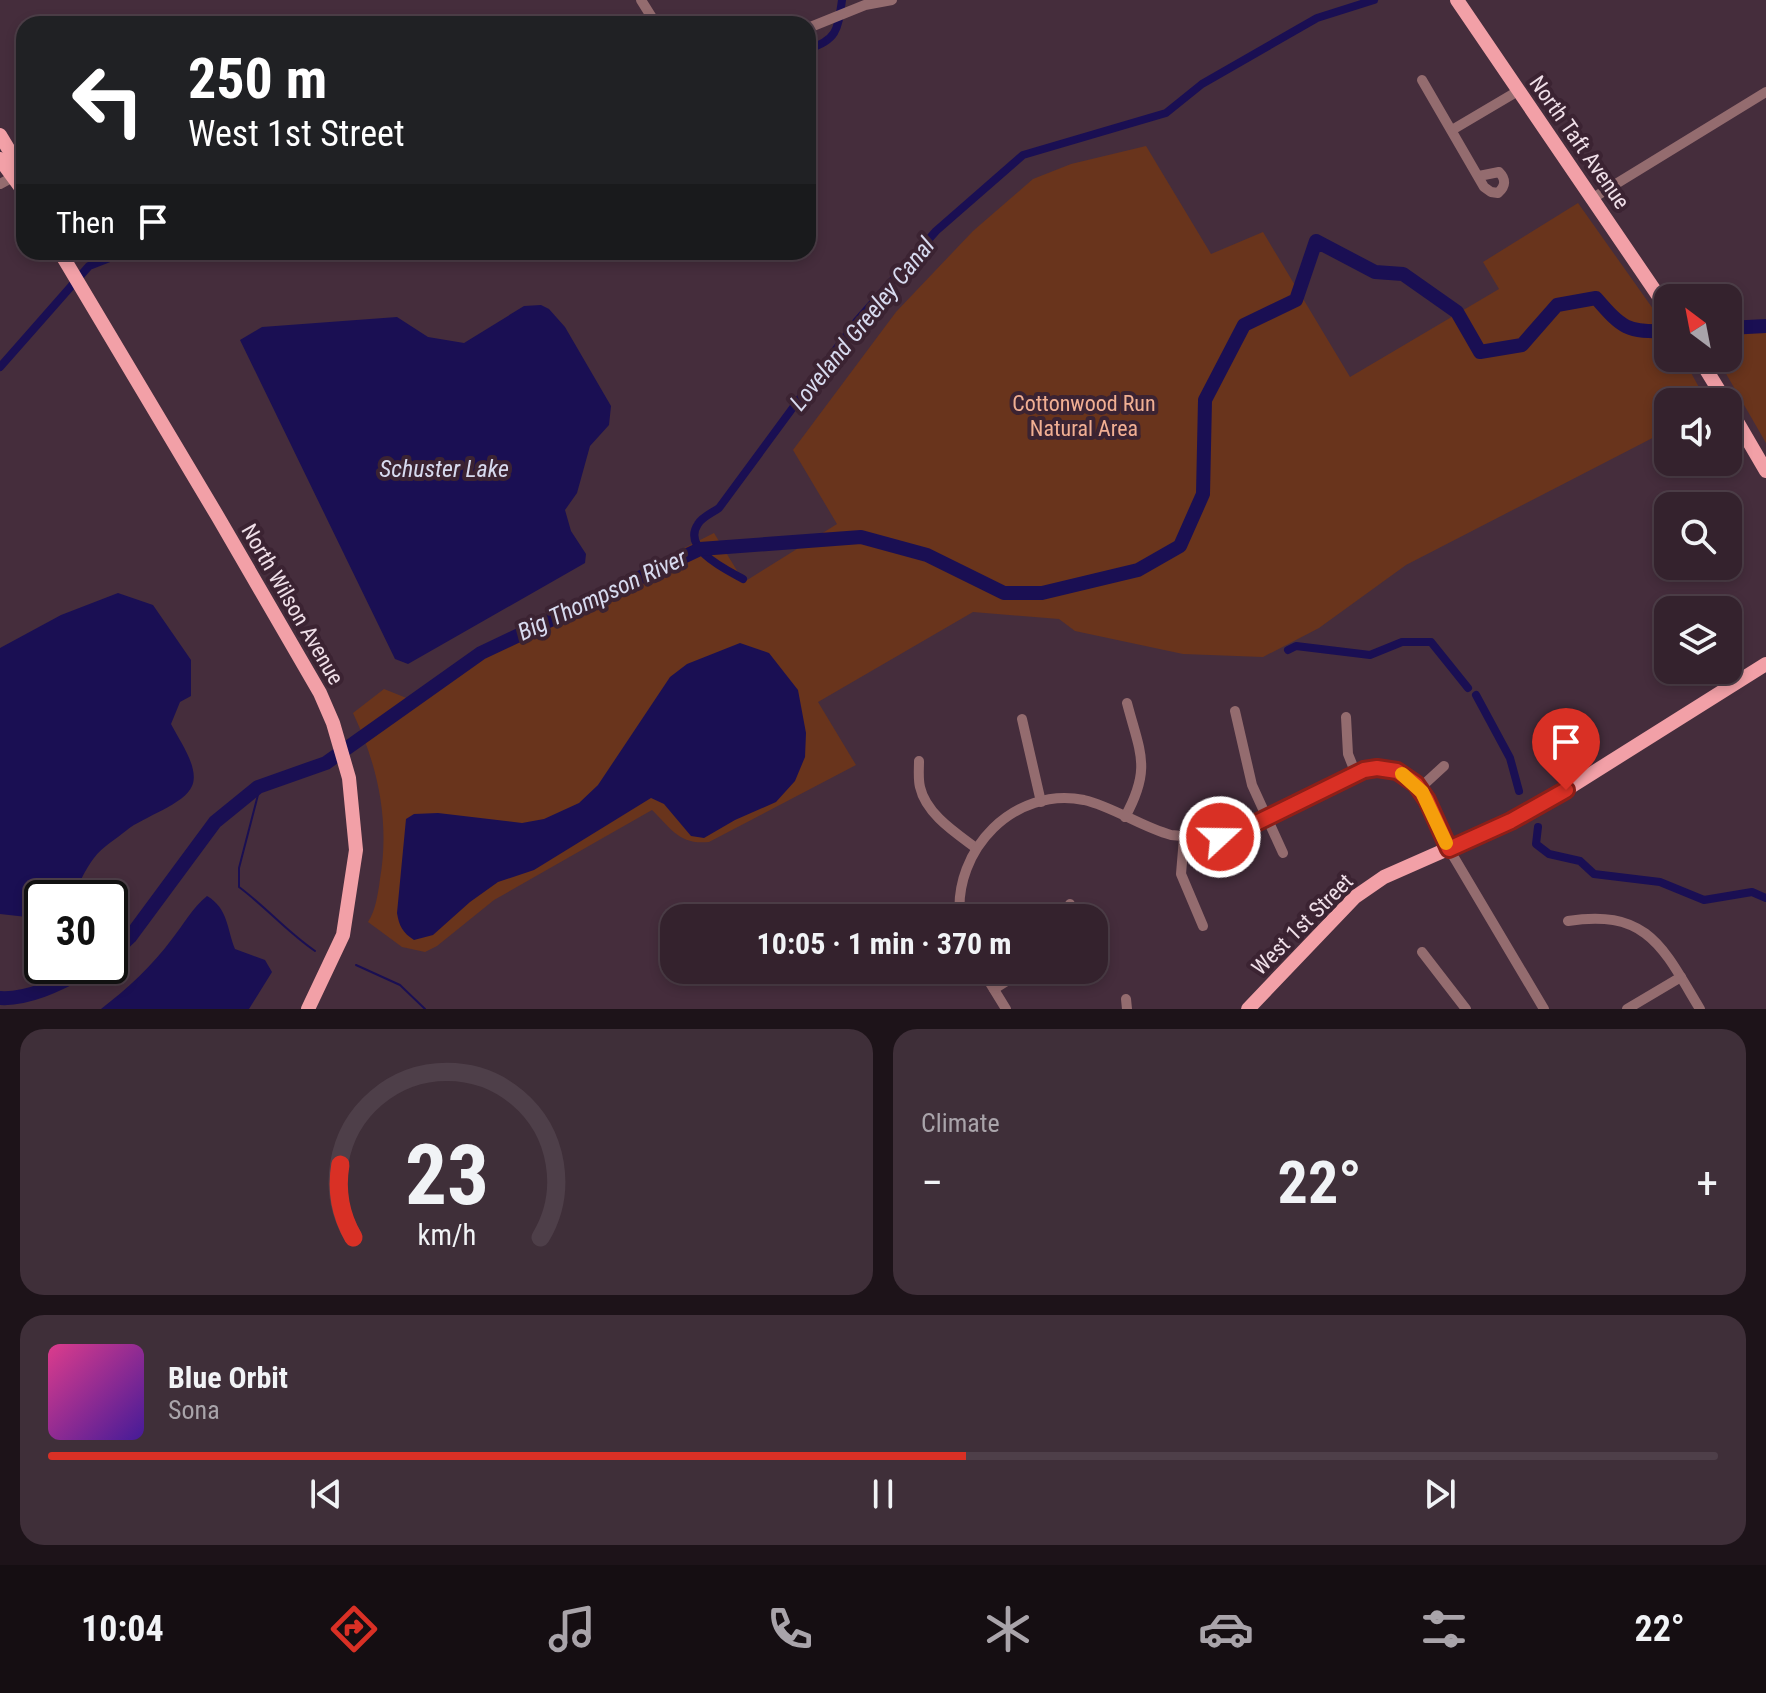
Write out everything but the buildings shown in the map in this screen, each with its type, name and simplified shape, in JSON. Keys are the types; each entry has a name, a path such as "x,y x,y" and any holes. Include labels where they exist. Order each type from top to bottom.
{"main road":[{"name":"North Taft Avenue","path":"1457,0 1654,288"},
{"path":"0,135 16,163"},
{"name":"North Wilson Avenue","path":"65,260 320,693 333,723 349,778 356,850 352,893 343,935 308,1009"},
{"path":"1742,430 1766,471"},
{"name":"West 1st Street","path":"1248,1009 1355,897 1384,877 1540,806 1766,664"}],"street":[{"path":"816,25 852,10 892,0"},
{"path":"1422,80 1479,176"},
{"path":"1452,130 1518,91"},
{"path":"1593,198 1766,92"},
{"path":"1125,817 1143,775 1127,703"},
{"path":"1235,711 1252,785 1283,853"},
{"path":"1346,717 1348,754 1356,774"},
{"path":"1022,719 1041,802"},
{"path":"919,761 920,786 926,801 950,829 976,848"},
{"path":"1420,788 1444,766"},
{"path":"960,904 961,885 976,848 998,823 1017,810 1041,802 1084,800 1162,833 1184,838 1220,837 1239,831 1370,768 1391,770 1403,774 1420,788 1449,849 1544,1009"},
{"path":"1184,838 1181,874 1203,926"},
{"path":"1568,921 1587,918 1643,930 1661,946 1700,1009"},
{"path":"1422,952 1466,1009"},
{"path":"1627,1009 1681,977"},
{"path":"991,984 1006,1009"},
{"path":"994,989 1002,984"}],"green space":[{"name":"Cottonwood Run Natural Area","path":"1146,146 1211,254 1263,232 1350,377 1499,289 1483,262 1578,203 1654,310 1654,372 1691,372 1699,388 1654,388 1654,437 1406,565 1319,628 1263,657 1183,654 1075,631 1059,619 973,612 818,702 856,765 709,842 683,838 652,810 494,900 437,946 425,952 402,947 368,922 375,907 384,836 375,774 353,713 384,689 414,701 476,653 714,533 744,582 837,524 793,450 896,312 973,231 1033,179 1071,164"},
{"path":"1766,331 1766,443 1742,401 1742,388 1734,388 1725,372 1742,372 1742,332"}],"water":[{"name":"Schuster Lake","path":"541,305 549,309 565,327 611,406 609,425 590,446 577,493 565,510 571,531 586,554 585,563 408,664 395,659 240,340 262,327 397,317 428,337 464,343 524,306"},
{"path":"118,593 153,605 191,660 191,696 180,702 171,724 191,763 194,779 188,793 181,799 134,825 101,850 80,880 24,880 24,917 0,914 0,648 61,615"},
{"path":"740,643 769,653 798,690 806,733 805,757 795,781 776,802 704,838 691,836 664,804 651,798 534,870 498,882 433,935 414,940 404,932 397,913 406,819 414,814 438,813 522,823 544,819 579,803 598,785 670,677 687,664"},
{"path":"207,896 223,913 235,949 265,960 272,972 249,1009 101,1009 148,968"}],"waterway":[{"path":"816,46 835,32 842,0"},
{"name":"Loveland Greeley Canal","path":"743,579 708,558 701,550 694,533 698,524 719,508 856,322 936,231 1023,155 1166,113 1202,84 1317,18 1374,0"},
{"name":"Big Thompson River","path":"128,939 215,822 258,787 326,763 481,653 700,549 861,537 927,555 1004,593 1042,593 1138,570 1180,546 1203,494 1205,400 1244,325 1296,300 1316,241 1375,272 1403,274 1457,312 1480,352 1522,345 1557,305 1596,298 1626,326 1654,331"},
{"path":"0,367 89,266 104,260"},
{"name":"Big Thompson River","path":"1742,327 1766,326"},
{"path":"1288,650 1296,646 1370,655 1402,642 1431,642 1468,688"},
{"path":"1476,695 1510,758 1519,791"},
{"path":"260,787 239,868 239,887 315,951"},
{"path":"1538,827 1536,844 1549,854 1580,861 1594,874 1660,882 1704,900 1752,892 1766,898"},
{"path":"356,965 400,985 425,1009"},
{"name":"Big Thompson River","path":"0,998 24,996 57,984"}],"slow traffic":[{"path":"1402,774 1422,792 1446,843"}],"route":[{"path":"1220,837 1250,826 1370,768 1397,771 1416,784 1427,800 1449,849 1511,821 1566,790"}]}
